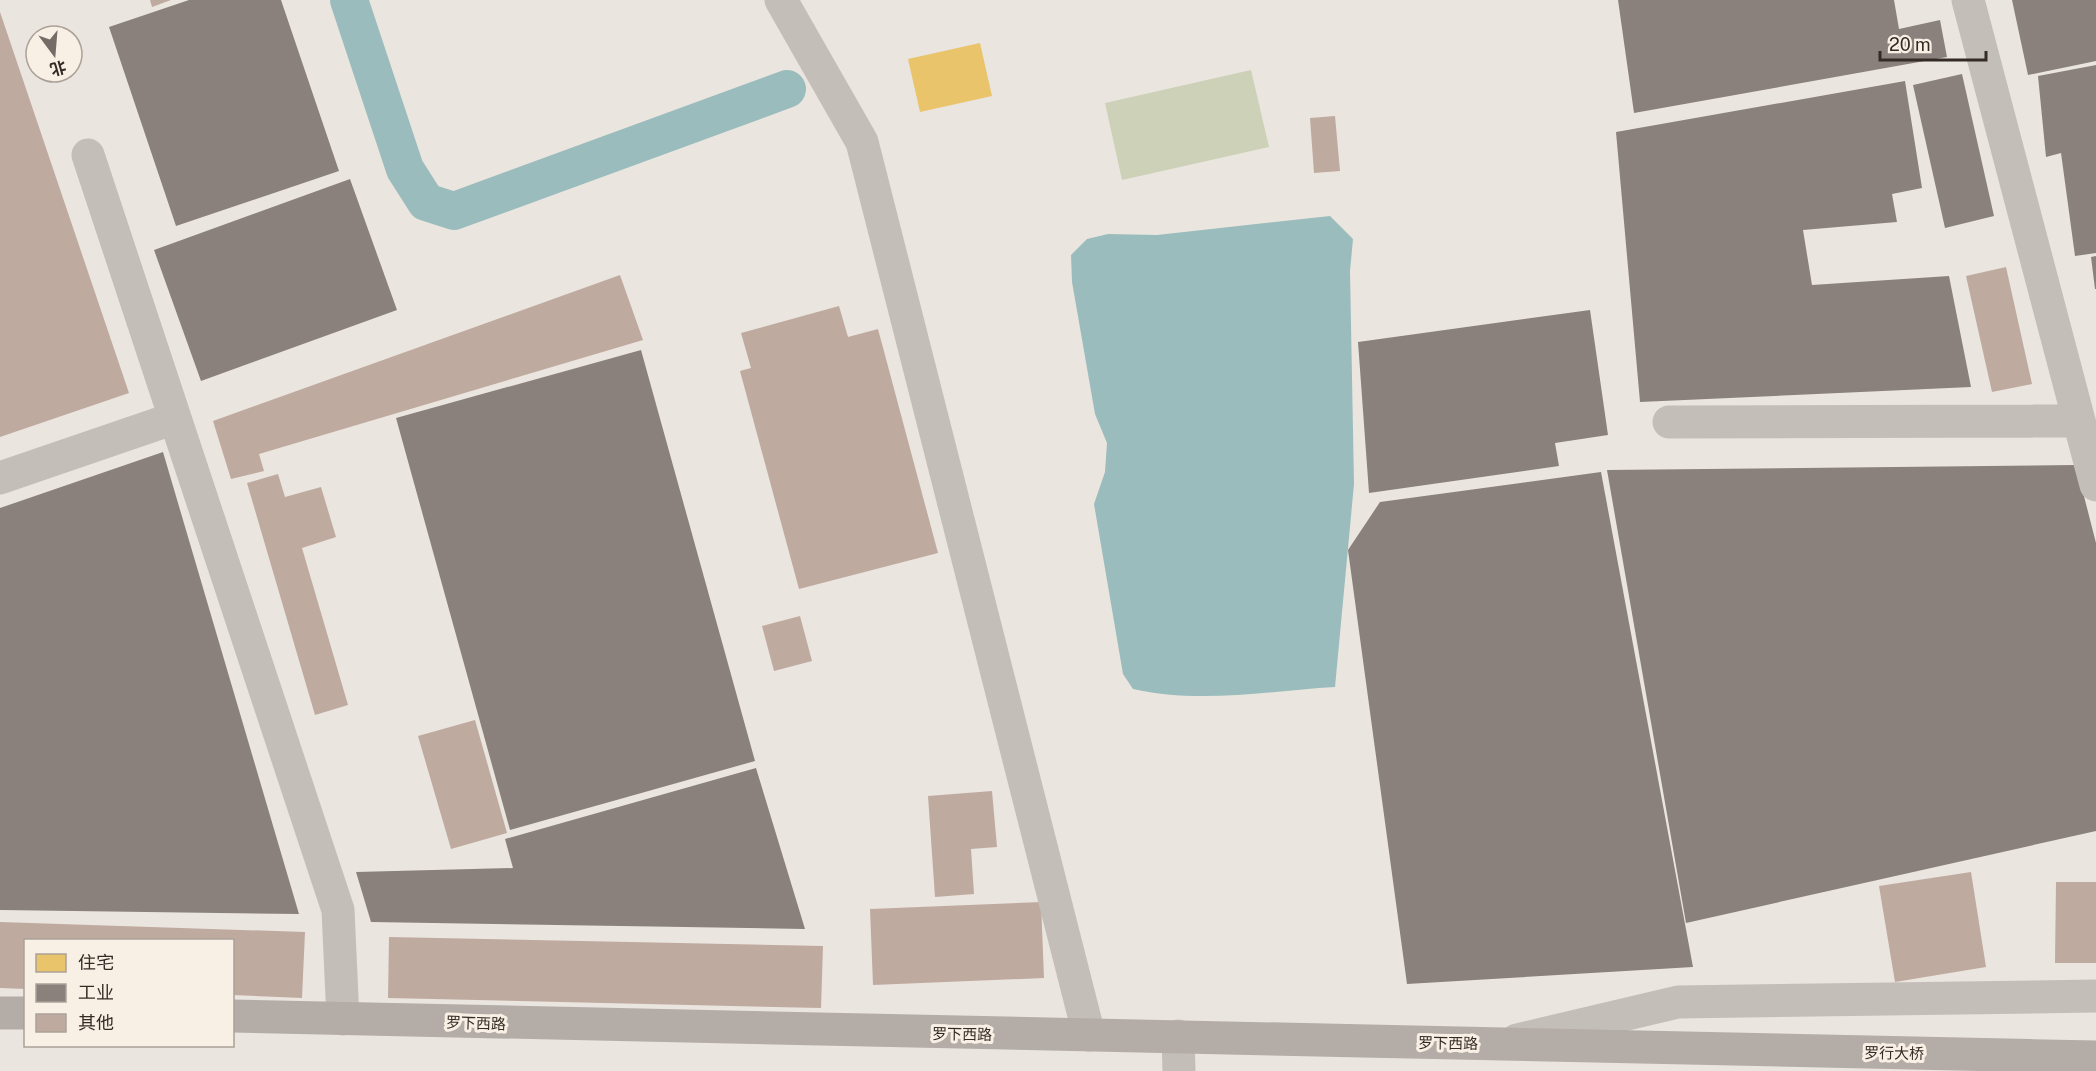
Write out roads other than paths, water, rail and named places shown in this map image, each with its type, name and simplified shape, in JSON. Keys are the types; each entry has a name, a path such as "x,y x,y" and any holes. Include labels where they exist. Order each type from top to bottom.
{"main road":[{"path":"0,1013 24,1013"},
{"name":"罗下西路","path":"234,1016 1692,1048"},
{"name":"罗行大桥","path":"1692,1048 2096,1058"}],"street":[{"path":"781,0 862,142 1089,1035"},
{"path":"1968,0 2095,476"},
{"path":"88,155 338,910 343,1019"},
{"path":"0,478 175,418"},
{"path":"1669,422 2079,420"},
{"path":"1500,1044 1678,1002 2096,996"},
{"path":"1178,1036 1179,1071"}],"water":[{"path":"1330,216 1353,239 1350,271 1354,484 1335,687 1208,696 1183,696 1133,689 1123,674 1094,504 1105,472 1107,443 1095,414 1072,282 1071,255 1087,239 1108,234 1157,235"}],"waterway":[{"path":"349,0 405,169 426,202 454,211 787,89"}]}
